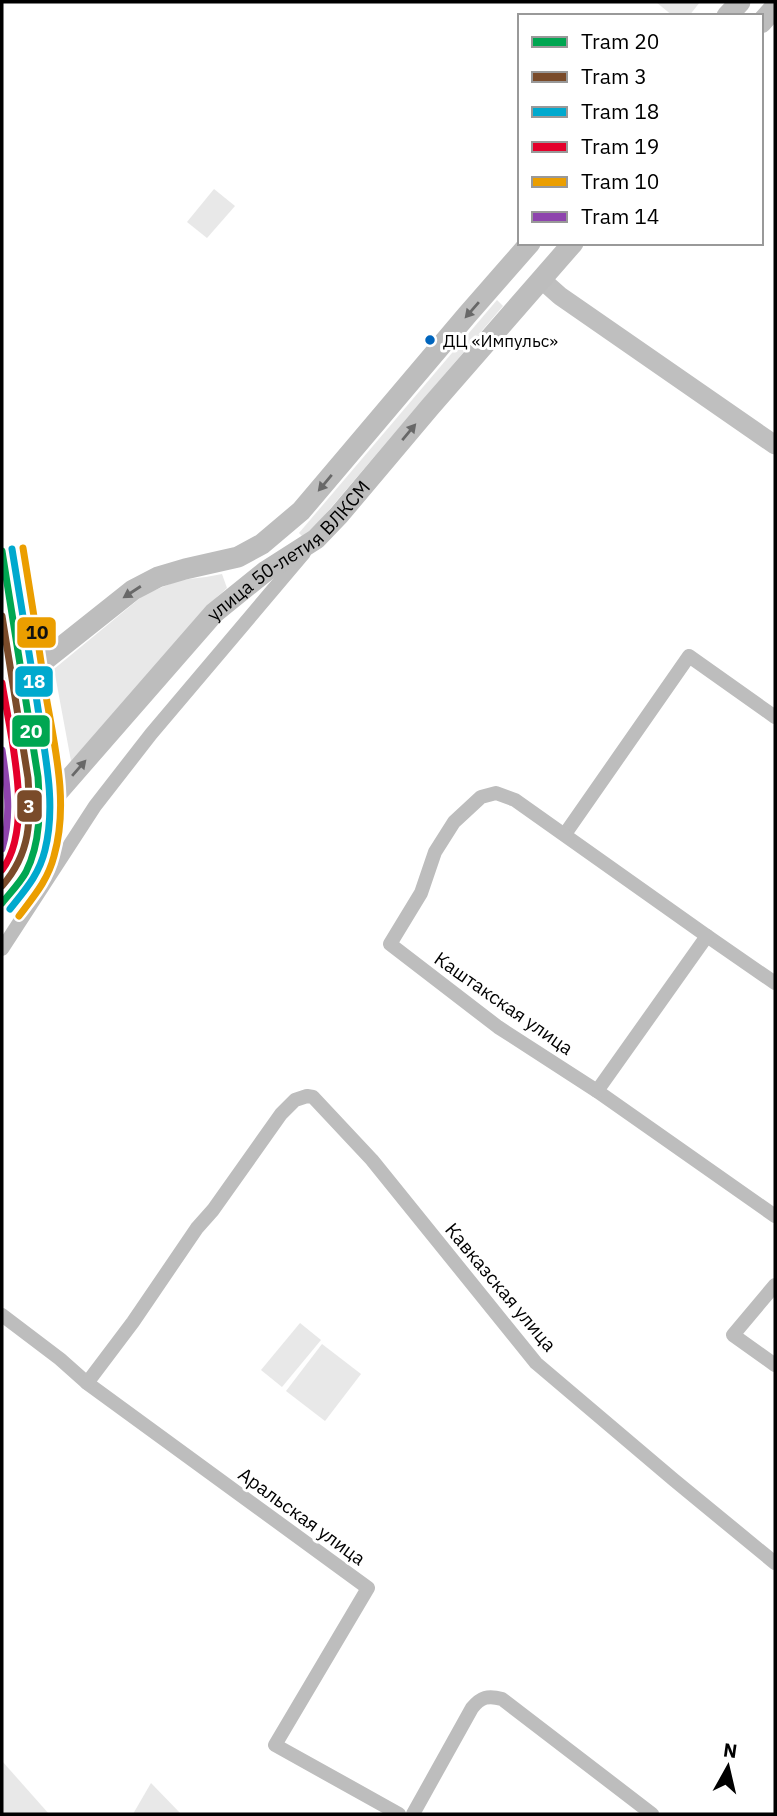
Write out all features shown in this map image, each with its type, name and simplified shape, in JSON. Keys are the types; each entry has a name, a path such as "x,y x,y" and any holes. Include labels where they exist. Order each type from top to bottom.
{"main road":[{"path":"763,21 775,7"},
{"name":"улица 50-летия ВЛКСМ","path":"2,856 214,613 267,571 316,539 571,245"},
{"path":"524,251 542,279 560,296 775,445"},
{"name":"улица 50-летия ВЛКСМ","path":"2,694 133,590 158,577 238,557 262,544 301,512 524,251"}],"street":[{"path":"2,949 95,806 151,734 316,539"},
{"path":"775,717 689,656 565,834 775,983"},
{"name":"Каштакская улица","path":"565,834 515,800 496,793 481,797 454,822 435,852 421,893 390,944 498,1027 597,1091 775,1216"},
{"path":"597,1091 707,936"},
{"name":"Кавказская улица","path":"87,1383 281,1114 295,1100 313,1097 372,1160 536,1363 775,1563"},
{"path":"775,1285 733,1335 775,1365"},
{"name":"Аральская улица","path":"2,1315 87,1383 368,1588 275,1745 399,1814"},
{"path":"413,1814 472,1708 480,1699 491,1696 502,1699 652,1814"}],"shaded area":[{"path":"656,2 700,2 691,14 671,14"},
{"path":"214,189 235,206 207,238 187,222"},
{"path":"497,300 503,306 311,531 303,537 299,533"},
{"path":"222,574 227,588 71,761 54,669 145,594 180,580"},
{"path":"45,682 59,772 2,839 2,787 11,707"},
{"path":"300,1323 321,1340 282,1387 261,1370"},
{"path":"322,1344 361,1374 325,1421 286,1391"},
{"path":"2,1761 49,1814 2,1814"},
{"path":"151,1783 181,1814 133,1814"}],"tram line":[{"name":"10","path":"19,916 48,873 54,856 60,816 59,776 23,548"},
{"name":"18","path":"10,909 39,867 45,850 50,814 46,758 12,549"},
{"name":"20","path":"2,551 38,777 39,801 37,837 31,861 24,876 2,903"},
{"name":"3","path":"2,616 28,778 29,808 24,848 12,874 2,886"},
{"name":"19","path":"2,683 14,753 19,805 12,851 2,870"},
{"name":"14","path":"2,750 8,812 2,849"}],"place":[{"name":"ДЦ «Импульс»","path":"430,340"}]}
